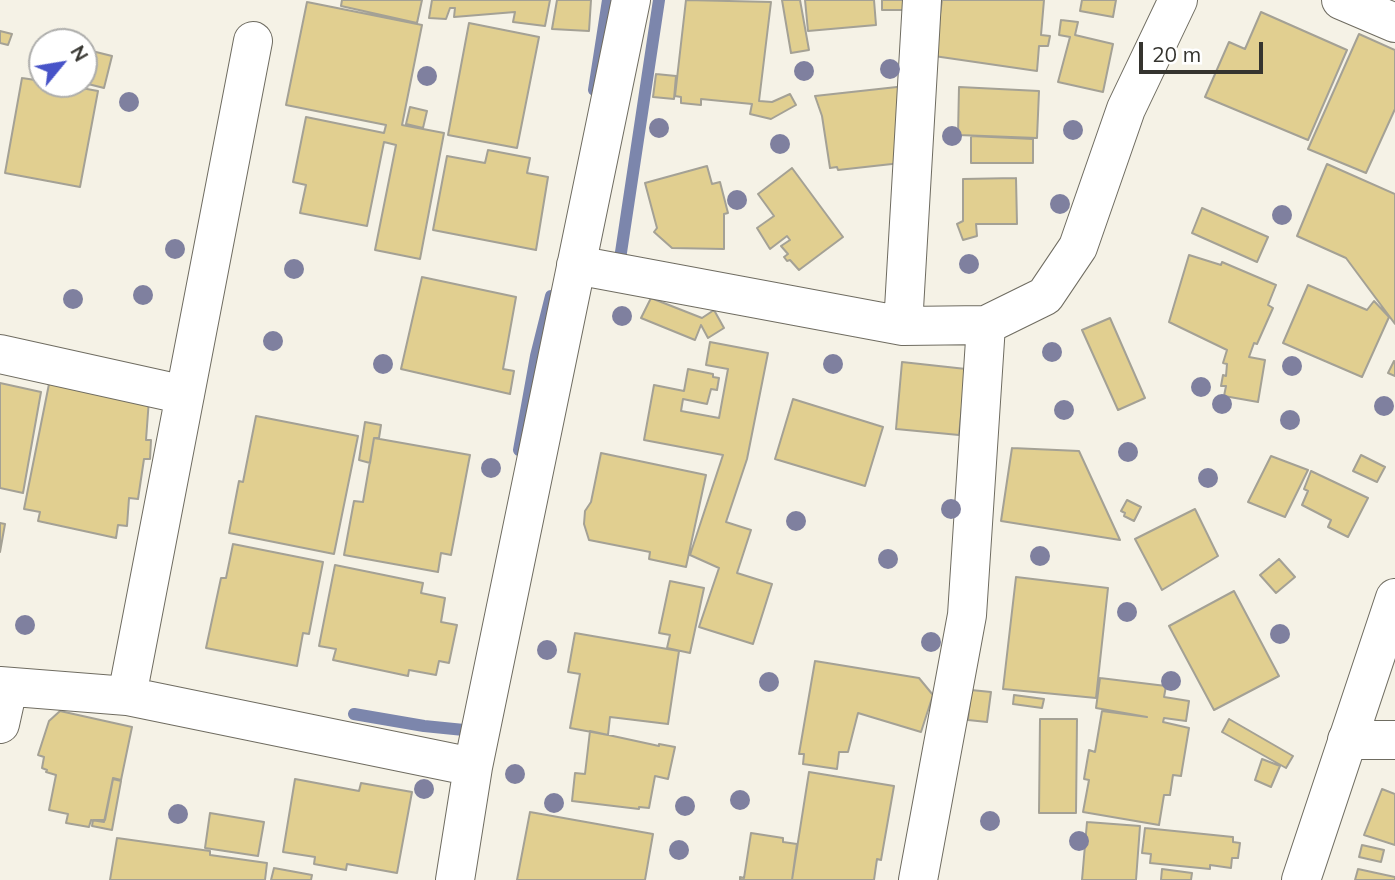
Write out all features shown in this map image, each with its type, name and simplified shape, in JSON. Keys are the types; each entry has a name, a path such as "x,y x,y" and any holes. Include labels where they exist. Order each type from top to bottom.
{"street":[{"path":"455,880 473,767 631,0"},
{"path":"903,327 922,0"},
{"path":"576,265 903,327 986,325 1045,296 1078,247 1126,109 1178,0"},
{"path":"1342,0 1395,23"},
{"path":"127,696 253,41"},
{"path":"918,880 967,615 986,325"},
{"path":"0,354 185,395"},
{"path":"1301,880 1395,598"},
{"path":"0,724 4,687 127,696 473,767"},
{"path":"1347,740 1395,740"}],"building":[{"path":"342,0 422,0 417,23 341,6"},
{"path":"432,0 550,0 545,26 513,22 515,12 454,17 455,8 450,8 446,19 429,18"},
{"path":"557,0 591,0 589,31 552,29"},
{"path":"686,0 771,2 759,101 772,102 790,94 796,105 771,119 750,114 752,104 701,99 701,105 681,103 681,97 675,96"},
{"path":"782,0 800,0 809,50 791,53"},
{"path":"805,0 874,0 876,25 808,31"},
{"path":"882,0 912,0 908,10 882,10"},
{"path":"942,0 1044,0 1041,35 1050,36 1048,46 1039,46 1037,71 934,56"},
{"path":"1082,0 1116,0 1113,17 1080,11"},
{"path":"307,2 422,25 402,125 444,133 420,259 375,250 396,145 384,142 367,226 300,213 306,185 293,182 306,117 384,133 386,125 286,105"},
{"path":"1261,12 1347,50 1308,140 1205,97 1229,42 1245,49"},
{"path":"1061,20 1078,22 1075,35 1113,44 1103,92 1058,82 1070,37 1059,35"},
{"path":"469,23 539,37 517,148 448,135"},
{"path":"0,31 12,34 8,45 0,43"},
{"path":"1359,34 1395,50 1395,109 1366,173 1308,149"},
{"path":"98,52 112,56 104,88 98,86"},
{"path":"656,74 676,76 674,99 653,97"},
{"path":"22,78 28,79 28,98 97,98 80,187 5,173"},
{"path":"906,86 910,162 838,170 837,167 830,168 822,116 815,96"},
{"path":"959,87 1039,91 1037,138 958,135"},
{"path":"410,107 427,111 423,128 406,124"},
{"path":"971,136 1033,139 1033,163 971,163"},
{"path":"488,150 530,158 527,173 548,177 536,250 433,230 447,156 485,163"},
{"path":"1327,164 1395,194 1395,324 1346,258 1297,236"},
{"path":"707,166 712,184 720,182 728,213 724,214 724,249 672,248 654,232 657,228 645,183"},
{"path":"792,168 843,237 799,270 784,257 788,254 781,246 790,240 787,236 770,249 757,228 774,216 758,194"},
{"path":"1016,178 1017,224 976,224 977,236 963,240 957,224 963,221 963,179"},
{"path":"1202,208 1268,237 1257,262 1192,233"},
{"path":"1189,255 1221,265 1222,262 1276,285 1268,305 1273,308 1249,357 1265,360 1258,402 1224,396 1226,386 1221,386 1223,375 1226,376 1227,364 1223,363 1227,350 1169,322"},
{"path":"422,277 516,297 503,369 514,371 510,394 401,369"},
{"path":"1308,285 1367,310 1374,301 1389,317 1362,377 1283,343"},
{"path":"651,298 702,318 714,310 724,328 708,338 701,325 695,340 641,318"},
{"path":"1110,318 1145,398 1118,410 1082,330"},
{"path":"710,342 768,353 747,459 726,522 751,530 737,573 772,584 753,644 699,627 719,568 690,555 723,455 644,440 654,385 684,391 688,369 713,374 713,377 719,378 717,390 711,389 707,404 683,399 681,411 719,418 728,369 706,365"},
{"path":"902,362 966,369 959,435 896,429"},
{"path":"1395,362 1395,376 1388,373"},
{"path":"50,379 149,399 146,440 151,440 150,459 144,459 138,499 129,498 127,526 118,525 116,538 38,521 40,512 24,509"},
{"path":"0,383 41,392 23,493 0,488"},
{"path":"793,399 883,427 865,486 775,459"},
{"path":"256,416 358,436 334,554 229,533 239,481 243,482"},
{"path":"365,422 381,425 379,438 374,438 370,463 359,460"},
{"path":"374,438 470,455 451,555 441,553 438,572 344,555 354,501 363,502"},
{"path":"1012,448 1079,451 1120,540 1001,521"},
{"path":"601,453 706,475 686,567 649,559 650,552 589,540 584,524 585,511 591,502"},
{"path":"1361,455 1385,467 1377,482 1353,471"},
{"path":"1271,456 1308,470 1285,517 1248,502"},
{"path":"1311,471 1368,498 1348,537 1328,527 1331,520 1302,505 1308,491 1304,489"},
{"path":"1127,500 1141,507 1134,521 1124,516 1125,513 1121,511"},
{"path":"1195,509 1218,556 1162,590 1135,539"},
{"path":"0,523 5,524 0,552"},
{"path":"233,544 323,562 309,634 303,633 297,666 206,648 221,578 226,578"},
{"path":"1279,559 1295,577 1276,593 1260,575"},
{"path":"335,565 423,583 421,593 445,598 441,622 457,625 449,663 439,661 436,675 409,670 408,676 333,660 336,649 319,646"},
{"path":"1016,577 1108,588 1096,698 1003,689"},
{"path":"670,581 704,588 690,653 667,648 670,635 659,633"},
{"path":"1234,591 1279,676 1214,710 1169,626"},
{"path":"575,633 679,651 668,724 610,717 608,735 570,728 580,674 568,672"},
{"path":"815,661 919,678 933,695 921,732 858,713 848,752 839,752 837,769 803,764 804,754 799,754"},
{"path":"1100,678 1166,686 1164,697 1189,701 1186,721 1164,718 1163,722 1189,728 1181,776 1173,775 1170,795 1164,795 1159,825 1083,812 1089,780 1084,779 1089,750 1095,752 1102,711 1147,717 1096,708"},
{"path":"971,690 991,692 987,722 968,720"},
{"path":"1014,695 1044,699 1042,708 1013,704"},
{"path":"60,711 132,727 121,780 113,778 104,822 91,820 89,827 66,823 68,814 49,810 56,775 42,768 44,757 38,755 49,721"},
{"path":"1040,719 1077,719 1076,813 1039,813"},
{"path":"1229,719 1293,756 1286,768 1222,732"},
{"path":"590,731 675,747 668,779 655,776 649,808 572,801 575,773 585,774"},
{"path":"1262,759 1280,766 1271,787 1255,780"},
{"path":"809,772 894,786 881,860 877,859 874,880 792,880"},
{"path":"113,779 121,781 112,830 92,826 93,820 105,820"},
{"path":"295,779 359,791 361,783 412,792 397,873 347,864 346,870 314,864 315,857 283,852"},
{"path":"1382,789 1395,794 1395,845 1364,835"},
{"path":"530,812 653,834 645,880 517,880"},
{"path":"210,813 264,822 258,856 205,848"},
{"path":"1087,822 1140,826 1136,880 1082,880"},
{"path":"1145,828 1233,837 1233,842 1240,843 1238,858 1232,858 1231,868 1210,865 1210,869 1150,863 1151,854 1142,853"},
{"path":"751,833 783,838 783,842 797,844 792,880 740,880 740,877 744,878"},
{"path":"117,838 210,851 210,855 267,863 265,880 110,880"},
{"path":"1362,845 1384,850 1381,862 1359,857"},
{"path":"274,868 312,875 311,880 271,880"},
{"path":"1162,869 1192,873 1191,880 1161,880"},
{"path":"1358,869 1395,877 1395,880 1355,880"}],"waterway":[{"path":"594,90 608,0"},
{"path":"620,259 659,0"},
{"path":"519,450 536,356 551,296"},
{"path":"354,714 464,730 470,725 471,719"}]}
